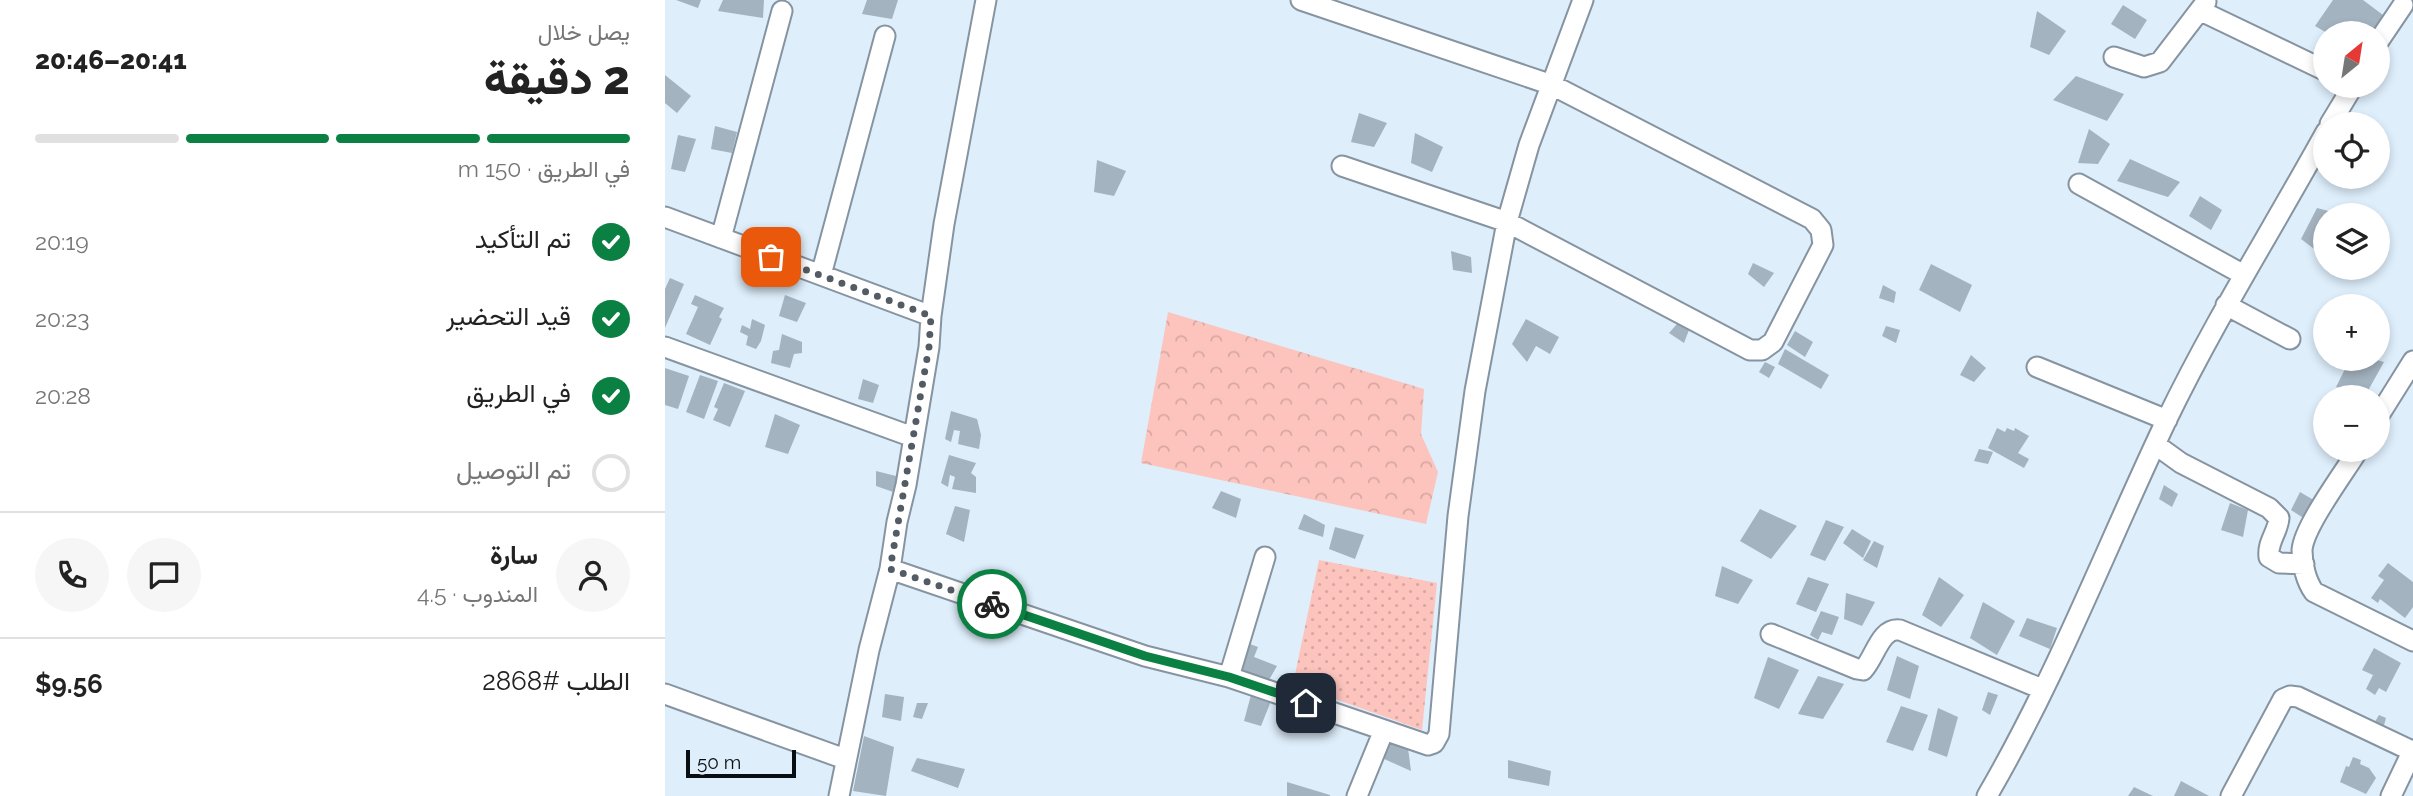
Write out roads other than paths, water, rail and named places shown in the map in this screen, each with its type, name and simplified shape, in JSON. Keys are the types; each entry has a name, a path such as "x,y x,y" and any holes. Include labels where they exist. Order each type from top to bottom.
{"street":[{"path":"839,796 845,759 890,569 929,347 944,224 986,0"},
{"path":"1301,0 1552,85 1812,219 1821,230 1823,245 1773,342 1762,350 1750,350 1507,222 1342,166"},
{"path":"890,569 1145,656 1229,677 1428,745 1434,743 1439,734 1458,516 1475,391 1507,222 1529,145 1583,0"},
{"path":"2114,57 2144,67 2159,62 2204,5 2313,64"},
{"path":"2391,25 2405,7"},
{"path":"722,238 782,11"},
{"path":"821,275 885,36"},
{"path":"1986,796 2014,750 2075,624 2167,421 2226,305 2313,155"},
{"path":"2078,184 2244,275"},
{"path":"665,217 931,316"},
{"path":"2226,305 2290,339"},
{"path":"665,347 913,437"},
{"path":"2390,398 2413,361"},
{"path":"2037,367 2167,421"},
{"path":"2156,445 2181,463 2269,508 2279,518 2279,527 2268,548 2269,557 2279,563 2304,564"},
{"path":"2350,462 2309,528 2302,548 2308,584 2314,592 2413,641"},
{"path":"1229,677 1265,557"},
{"path":"1771,634 1863,670 1886,633 1892,629 1900,630 2042,689"},
{"path":"665,694 845,759"},
{"path":"2231,796 2283,699 2290,696 2298,697 2413,751 2391,796"},
{"path":"1357,796 1384,730"}]}
